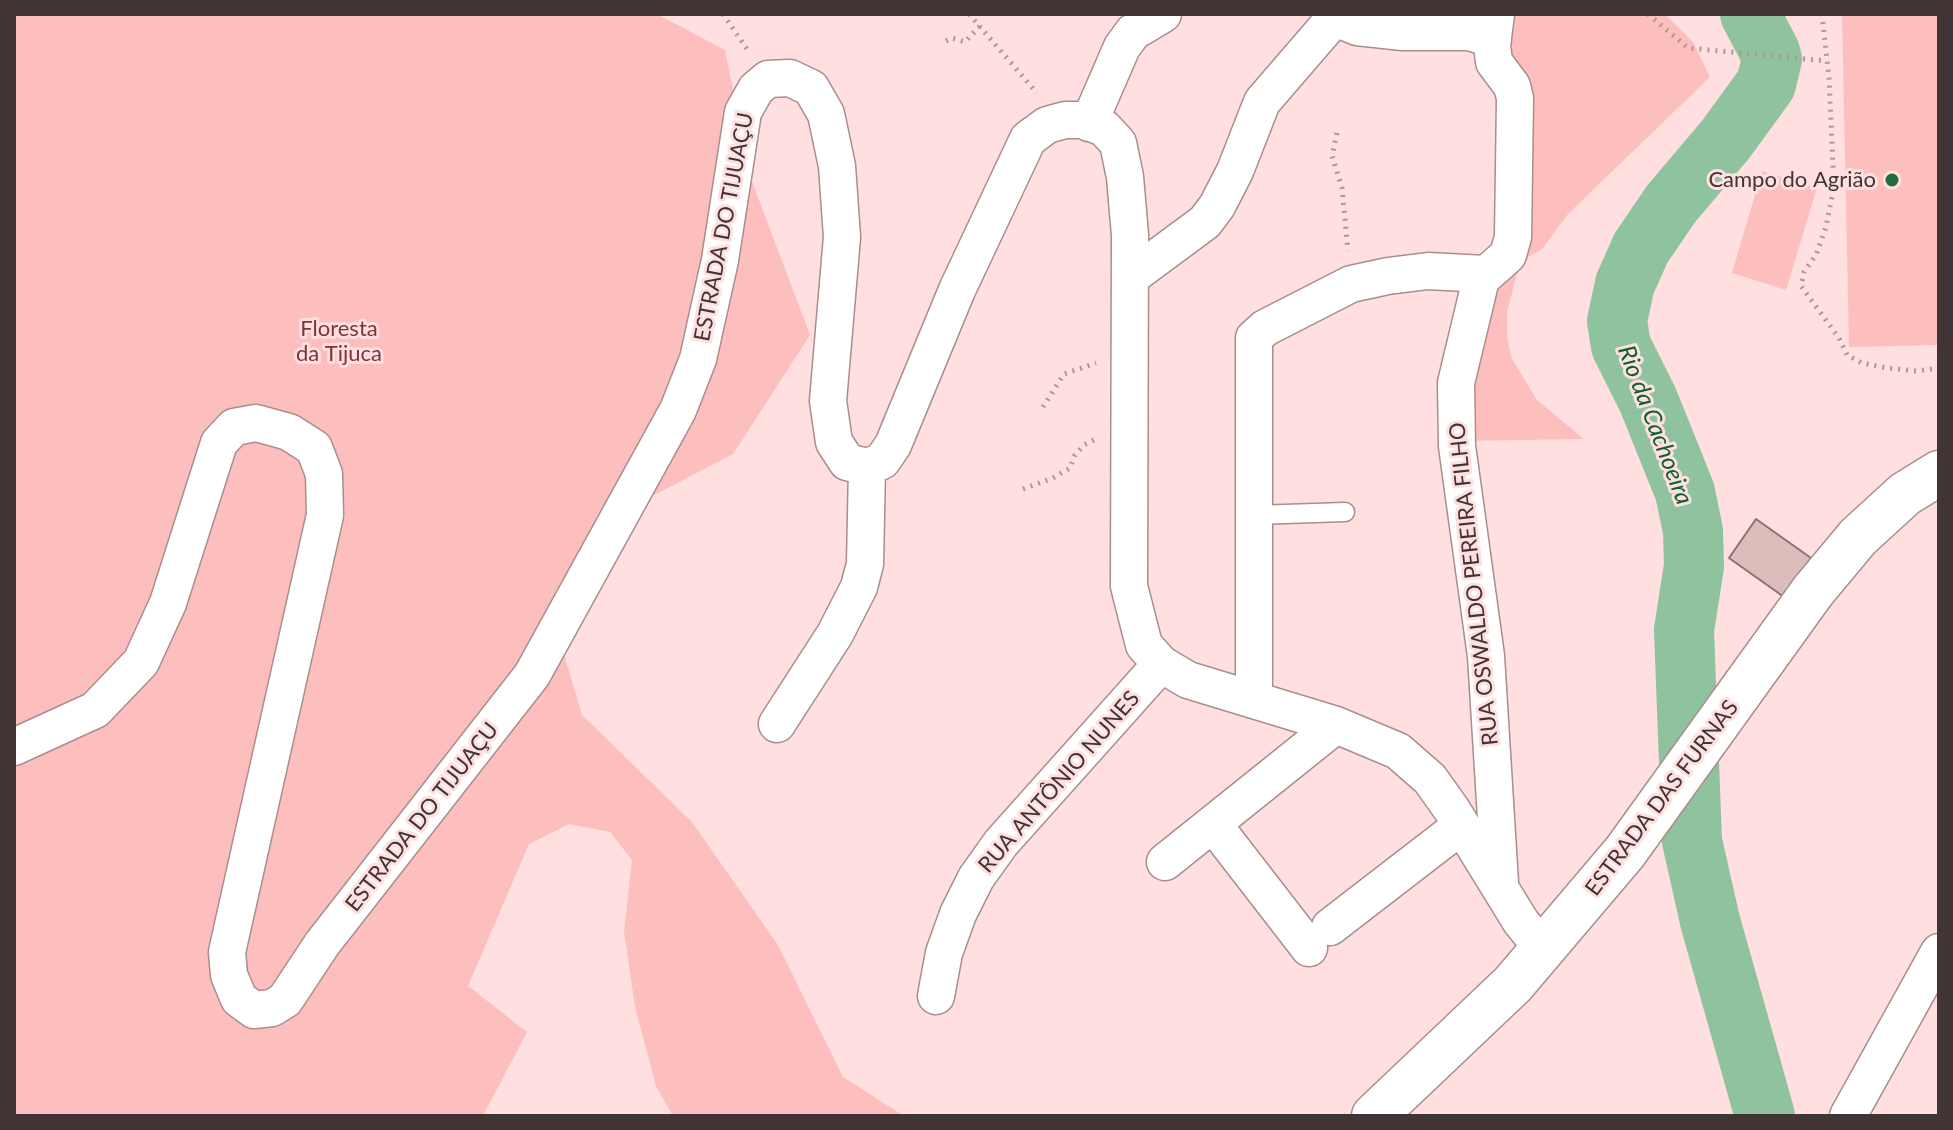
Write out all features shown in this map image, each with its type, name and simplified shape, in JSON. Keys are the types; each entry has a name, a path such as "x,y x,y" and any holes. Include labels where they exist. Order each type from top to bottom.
{"main road":[{"name":"ESTRADA DAS FURNAS","path":"1374,1116 1513,984 1647,825 1813,591 1858,537 1905,494 1939,473"}],"street":[{"path":"1075,122 1122,47 1143,23 1163,14"},
{"path":"1132,276 1205,222 1235,171 1262,102 1334,16 1357,27 1403,32 1469,32 1494,27"},
{"name":"RUA OSWALDO PEREIRA FILHO","path":"1494,27 1494,62 1512,86 1515,98 1513,237 1508,255 1485,274 1480,285 1456,383 1457,446 1486,656 1501,889"},
{"path":"768,79 790,78 811,88 826,114 837,166 842,237 828,401 834,442 847,462 867,467 882,461 893,445 957,290 1028,139 1047,125 1075,122 1104,128 1118,143 1125,177 1132,276 1129,586 1144,645 1161,664 1188,680 1336,725 1398,751 1430,779 1521,922 1543,949"},
{"name":"ESTRADA DO TIJUAÇU","path":"14,747 95,710 141,662 168,603 219,443 234,427 256,423 289,432 314,448 324,474 325,515 227,952 229,975 239,999 254,1010 272,1008 285,1000 322,944 532,675 678,410 701,345 720,260 743,112 756,89 768,79"},
{"path":"1254,700 1254,338 1265,328 1351,284 1428,271 1485,274"},
{"path":"777,724 835,634 859,587 865,564 867,467"},
{"name":"RUA ANTÔNIO NUNES","path":"936,996 944,953 958,914 976,878 1001,843 1161,664"},
{"path":"1165,862 1336,725"},
{"path":"1213,824 1320,937 1461,826"},
{"path":"1848,1116 1939,952"}],"lane":[{"path":"1254,515 1345,512"}],"path":[{"path":"723,14 768,79"},
{"path":"969,14 1075,122"},
{"path":"1648,14 1688,48 1826,61"},
{"path":"1822,14 1834,187 1826,227 1816,255 1804,272 1801,286 1839,338 1847,355 1862,363 1887,368 1917,371 1939,368"},
{"path":"946,41 952,38 965,42 980,26"},
{"path":"1337,133 1332,156 1342,188 1351,284"},
{"path":"1043,407 1064,374 1131,352"},
{"path":"1023,489 1070,468 1075,455 1084,445 1131,426"}],"green space":[{"name":"Floresta da Tijuca","path":"14,14 657,14 725,50 751,179 810,335 733,454 610,518 557,631 582,715 692,822 778,945 843,1077 904,1116 673,1116 656,1086 635,1007 624,931 632,860 610,832 569,824 529,844 468,986 527,1032 483,1116 14,1116"},
{"path":"1496,14 1665,14 1693,42 1710,77 1568,214 1542,249 1520,262 1507,312 1507,337 1512,359 1537,400 1584,439 1457,441 1456,383 1508,255"},
{"name":"Campo do Agrião","path":"1842,14 1939,14 1939,345 1849,347"},
{"path":"1762,171 1817,188 1786,290 1732,273"}],"building":[{"path":"1756,519 1811,558 1784,597 1729,558"}],"waterway":[{"name":"Rio da Cachoeira","path":"1750,14 1772,59 1766,84 1726,139 1671,204 1641,248 1625,284 1617,321 1621,346 1648,400 1685,492 1693,531 1694,566 1684,630 1692,841 1710,921 1765,1116"}],"place":[{"name":"Campo do Agrião","path":"1892,180"}]}
